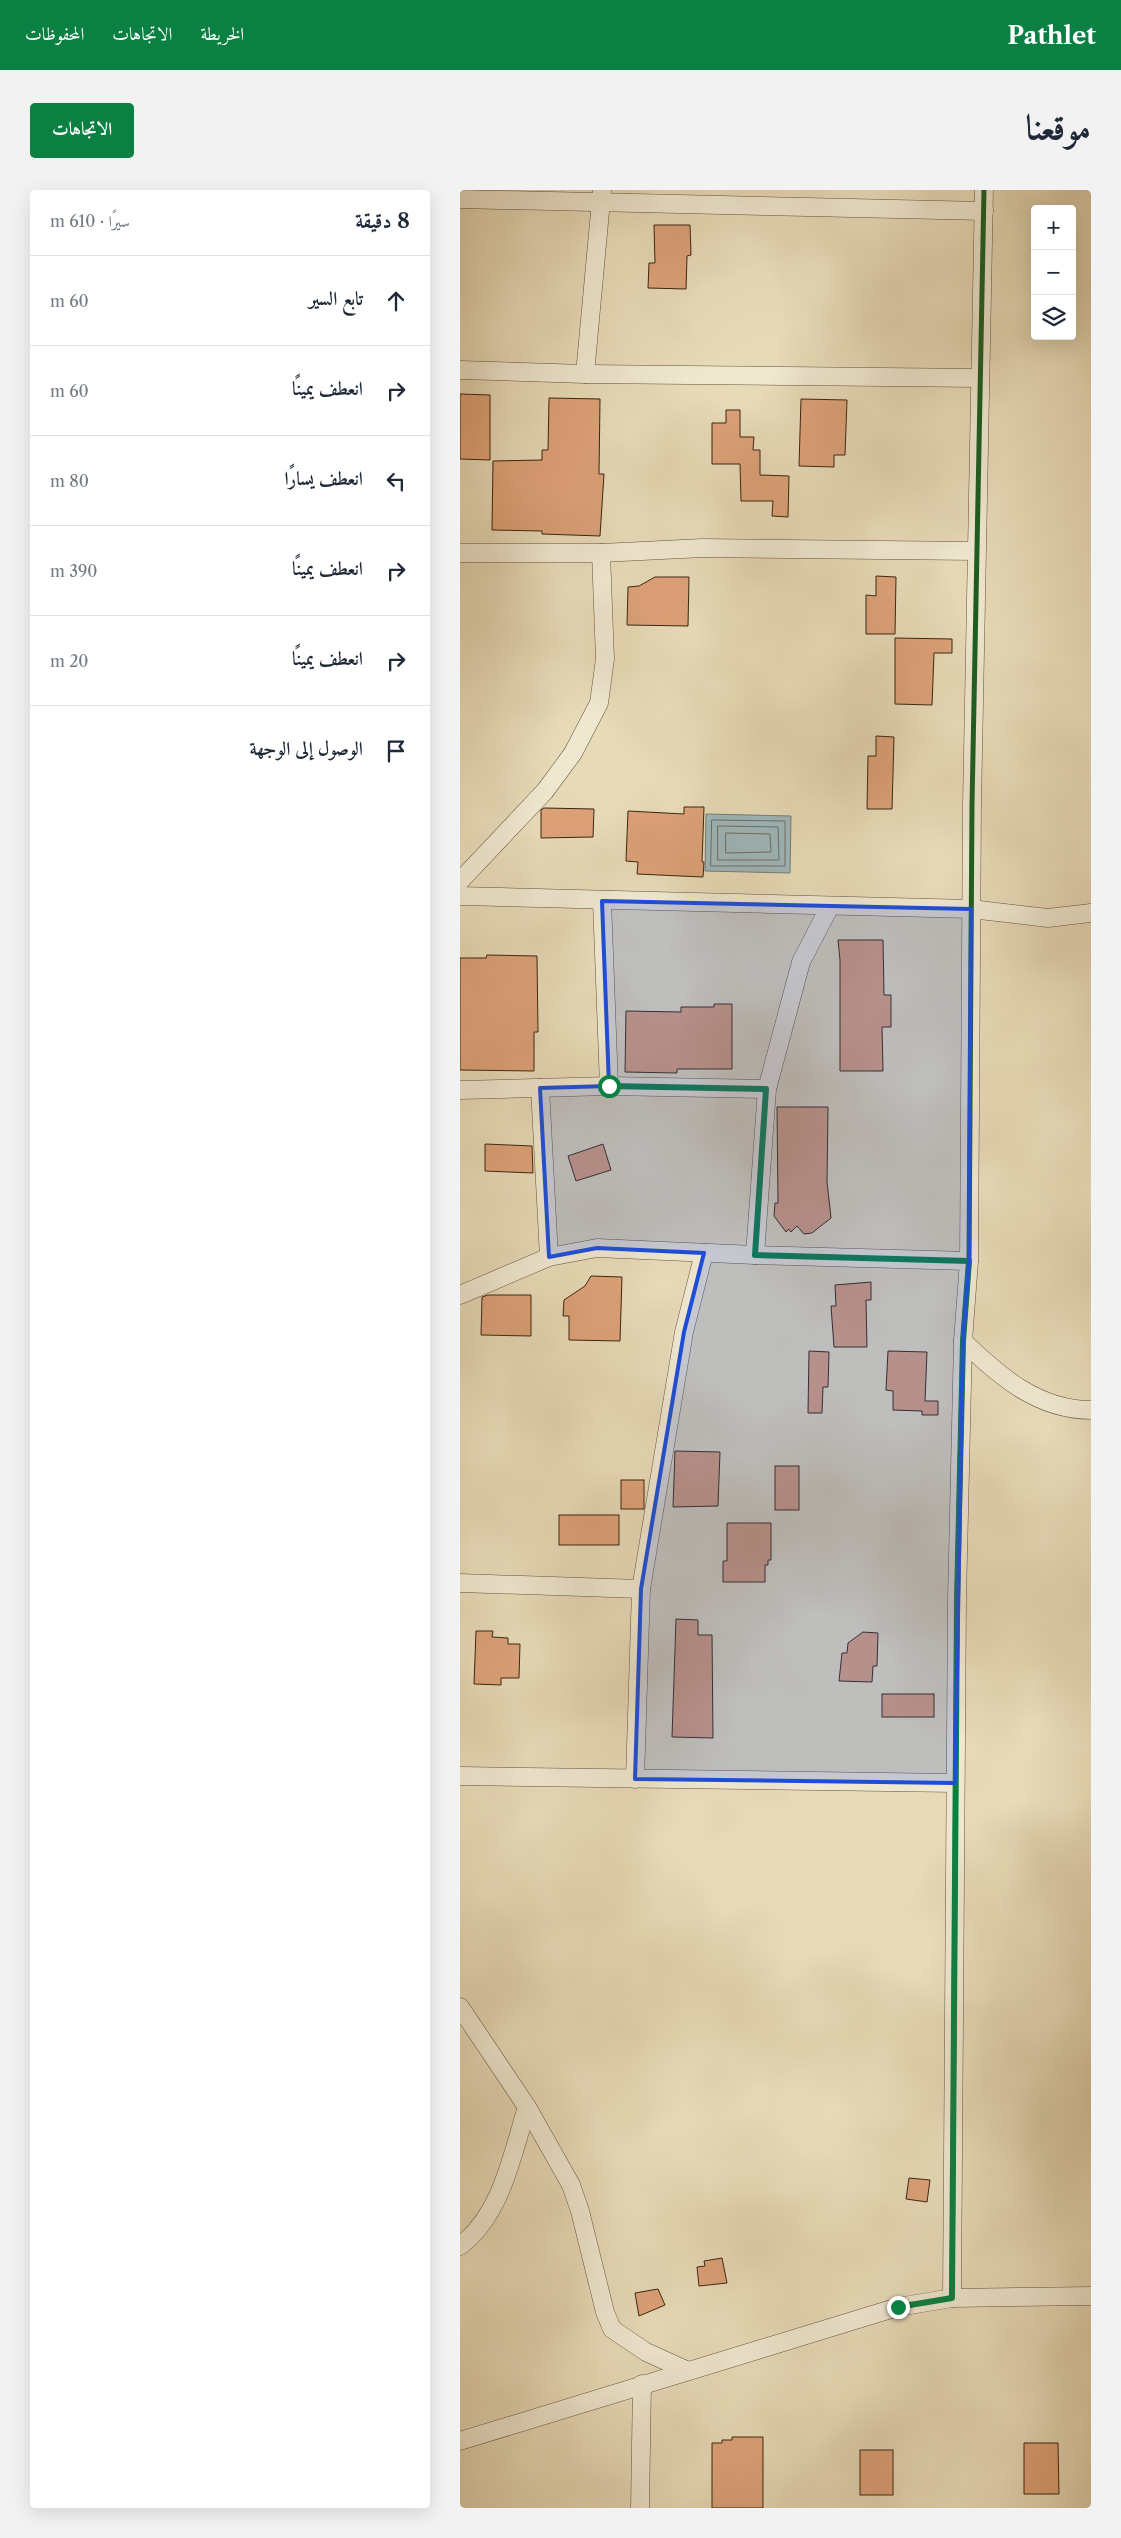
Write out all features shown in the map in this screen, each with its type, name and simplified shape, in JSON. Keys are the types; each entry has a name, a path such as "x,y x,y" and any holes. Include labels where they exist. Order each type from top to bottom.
{"street":[{"path":"952,2298 955,1783 963,1341 969,1261 976,551 984,190"},
{"path":"460,199 602,195 984,211"},
{"path":"585,374 602,195"},
{"path":"460,370 585,374 980,378"},
{"path":"460,552 601,553 703,548 976,551"},
{"path":"460,880 546,791 573,753 599,703 605,659 601,553"},
{"path":"460,896 971,909 1048,918 1091,912"},
{"path":"602,901 609,1086"},
{"path":"755,1255 766,1089 801,962 830,906"},
{"path":"460,1090 609,1086 766,1089"},
{"path":"540,1088 549,1257"},
{"path":"460,1295 549,1257 597,1248 969,1261"},
{"path":"635,1779 641,1589 684,1332 704,1253"},
{"path":"963,1341 997,1374 1048,1404 1072,1410 1091,1410"},
{"path":"460,1582 641,1589"},
{"path":"460,1776 955,1783"},
{"path":"460,2008 527,2107 571,2185 580,2211 605,2312 612,2329 638,2347 688,2371"},
{"path":"460,2246 480,2228 492,2210 527,2107"},
{"path":"460,2441 898,2307 952,2298 1091,2296"},
{"path":"640,2508 642,2384"}],"highlighted area":[{"path":"602,901 971,909 969,1261 963,1341 955,1783 635,1779 641,1589 684,1332 704,1253 597,1248 549,1257 540,1088 609,1086"}],"water":[{"path":"706,814 791,816 790,873 705,871"}],"building":[{"path":"654,225 690,225 691,255 687,256 686,289 648,288 649,263 655,263"},
{"path":"460,394 490,395 490,460 460,459"},
{"path":"549,398 600,399 599,474 604,474 600,536 542,534 542,531 492,530 493,461 542,460 542,450 548,450"},
{"path":"801,399 847,400 845,455 834,455 834,467 799,466"},
{"path":"726,410 740,410 740,437 754,437 753,450 760,450 760,475 789,476 788,517 772,516 773,501 741,501 740,464 712,464 712,423 726,423"},
{"path":"876,576 896,577 895,634 866,634 866,595 876,596"},
{"path":"655,577 689,577 688,626 627,625 628,587 639,586"},
{"path":"895,638 952,639 952,653 934,653 932,705 895,704"},
{"path":"876,736 894,737 892,809 867,809 868,756 876,756"},
{"path":"684,807 704,807 703,877 637,874 638,862 626,861 628,811 684,814"},
{"path":"544,808 594,809 593,837 541,838 541,810"},
{"path":"838,940 883,940 884,995 891,995 891,1027 882,1027 883,1071 840,1071 840,960"},
{"path":"487,955 537,956 538,1032 534,1032 534,1071 460,1070 460,958 486,958"},
{"path":"714,1004 732,1004 732,1069 677,1069 677,1073 625,1072 626,1011 681,1012 681,1007 714,1007"},
{"path":"777,1107 828,1107 827,1182 831,1218 812,1233 804,1234 797,1226 791,1232 789,1229 786,1232 774,1216 775,1203 778,1203"},
{"path":"485,1144 532,1146 533,1173 485,1171"},
{"path":"603,1144 611,1170 576,1181 568,1156"},
{"path":"591,1276 622,1277 620,1341 569,1340 569,1316 563,1316 564,1300 585,1286"},
{"path":"871,1282 871,1300 866,1300 867,1347 834,1347 831,1306 836,1306 835,1285"},
{"path":"488,1295 531,1295 531,1336 481,1335 482,1297"},
{"path":"809,1351 829,1352 828,1387 823,1387 822,1413 808,1413"},
{"path":"888,1351 927,1352 925,1401 938,1401 938,1415 922,1415 922,1411 893,1410 893,1391 886,1390"},
{"path":"675,1451 720,1452 718,1506 673,1507"},
{"path":"775,1466 799,1466 799,1510 775,1510"},
{"path":"621,1480 644,1480 644,1509 621,1509"},
{"path":"559,1515 619,1515 619,1545 559,1545"},
{"path":"727,1523 771,1523 771,1560 768,1560 768,1565 765,1565 765,1582 723,1582 723,1561 727,1561"},
{"path":"676,1619 698,1620 698,1635 712,1635 713,1738 672,1737"},
{"path":"476,1631 493,1631 492,1637 508,1638 508,1644 520,1644 519,1678 501,1678 501,1685 474,1684"},
{"path":"863,1632 878,1633 877,1666 873,1666 872,1682 839,1681 842,1653 847,1653 848,1643"},
{"path":"882,1694 934,1694 934,1717 882,1717"},
{"path":"909,2178 930,2180 927,2202 906,2199"},
{"path":"722,2258 727,2283 699,2286 697,2267 705,2266 704,2261"},
{"path":"658,2289 665,2305 639,2316 635,2293"},
{"path":"732,2437 763,2437 763,2508 712,2508 712,2443 732,2440"},
{"path":"1024,2443 1058,2443 1059,2494 1024,2494"},
{"path":"860,2450 893,2450 893,2495 860,2495"}],"cycle path":[{"path":"952,2298 957,1599 963,1341 969,1261 972,805 984,190"}],"route":[{"path":"609,1086 766,1089 755,1255 969,1261 963,1341 957,1599 952,2298 898,2307"}]}
